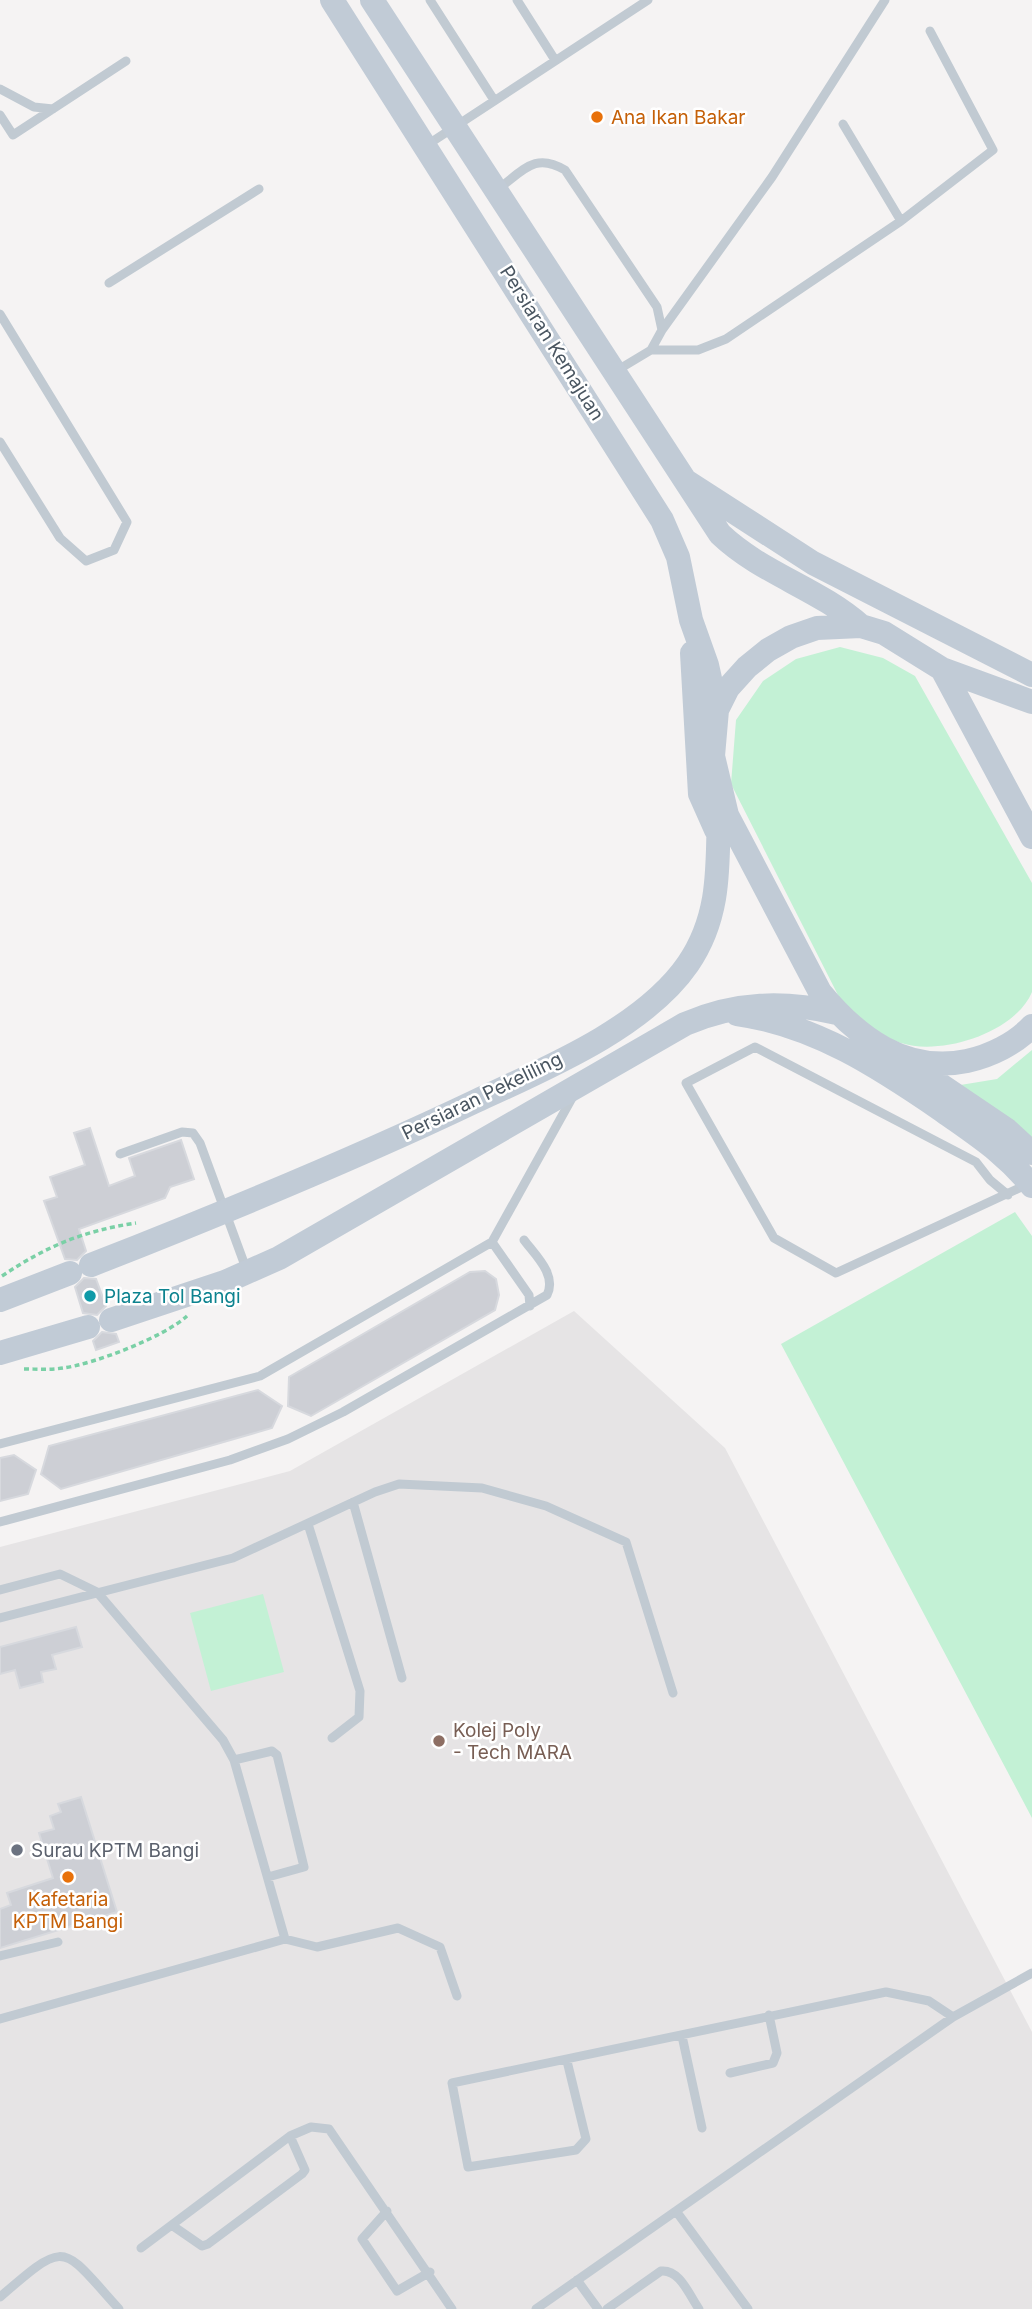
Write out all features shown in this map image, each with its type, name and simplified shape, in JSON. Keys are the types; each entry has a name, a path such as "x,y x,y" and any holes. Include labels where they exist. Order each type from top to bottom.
{"main road":[{"name":"Persiaran Kemajuan","path":"332,0 662,520 678,557 691,620 707,665 717,710"},
{"name":"Persiaran Kemajuan","path":"372,0 720,534 738,552 777,576 825,598 861,626"},
{"path":"680,476 813,563 1032,675"},
{"path":"691,620 700,793 718,834"},
{"path":"1032,702 942,669 884,633 861,626 817,628 791,636 747,667 728,688 717,710 712,756 720,792 738,838 820,992 837,1013 861,1035 896,1055 1007,1130 1032,1153"},
{"path":"942,669 1032,837"},
{"name":"Persiaran Pekeliling","path":"0,1300 225,1212 356,1156 519,1081 616,1029 647,1007 688,965 712,918 720,792"},
{"name":"Persiaran Pekeliling","path":"6,1361 100,1324 247,1272 369,1208 665,1034 719,1012 769,1004 837,1013"},
{"path":"719,1012 776,1023 837,1044 890,1074 1007,1157 1023,1188"},
{"path":"896,1055 936,1064 975,1059 1003,1048 1032,1026"}],"lane":[{"path":"430,0 494,100"},
{"path":"517,0 555,60"},
{"path":"426,145 648,0"},
{"path":"652,350 662,330 772,177 885,0"},
{"path":"615,372 652,350 698,350 726,339 901,220 993,150 930,31"},
{"path":"0,115 13,135 125,61"},
{"path":"0,89 34,107 54,109"},
{"path":"843,124 901,220"},
{"path":"495,191 541,161 550,161 565,170 657,307 662,330"},
{"path":"109,283 258,189"},
{"path":"0,314 128,522 114,550 86,561 60,538 0,442"},
{"path":"993,1202 990,1180 976,1161 755,1047 686,1083 774,1238 836,1273 993,1202 1023,1188"},
{"path":"0,1444 260,1376 492,1242 579,1084"},
{"path":"120,1154 182,1132 192,1133 200,1143 247,1272"},
{"path":"990,1180 1023,1188"},
{"path":"0,1522 230,1460 288,1440 343,1412 547,1295 551,1282 524,1240"},
{"path":"492,1242 529,1295 530,1306"},
{"path":"0,1618 233,1558 353,1502 399,1484 482,1488 546,1506 626,1542 673,1693"},
{"path":"353,1502 402,1678"},
{"path":"308,1524 360,1691 359,1717 332,1738"},
{"path":"0,1590 60,1574 97,1592 223,1740 234,1759 285,1939"},
{"path":"234,1759 272,1751 277,1755 304,1867 268,1877"},
{"path":"0,2019 285,1939 317,1947 398,1927 440,1947 457,1996"},
{"path":"0,1956 58,1942"},
{"path":"536,2309 953,2017 1032,1973"},
{"path":"567,2061 586,2139 576,2150 468,2167 452,2083 886,1992 929,2000 953,2017"},
{"path":"730,2074 773,2063 777,2053 769,2015"},
{"path":"682,2036 702,2128"},
{"path":"141,2248 290,2136 311,2127 330,2129 430,2272 452,2309"},
{"path":"173,2226 202,2246 208,2244 302,2174 305,2170 290,2136"},
{"path":"387,2211 362,2239 397,2291 430,2272"},
{"path":"676,2211 746,2306 733,2309"},
{"path":"0,2297 41,2261 63,2256 78,2263 119,2309"},
{"path":"607,2309 661,2271 677,2276 699,2309"},
{"path":"576,2280 598,2309"}],"path":[{"path":"0,1277 40,1251 95,1229 137,1223"},
{"path":"6,1361 64,1368 132,1346 177,1326 196,1308"}],"shaded area":[{"name":"Kolej Poly - Tech MARA","path":"574,1311 725,1448 1032,2032 1032,2309 0,2309 0,1547 290,1471"}],"green space":[{"path":"840,647 883,658 915,676 1032,883 1032,992 1010,1019 975,1038 936,1046 901,1043 876,1030 840,999 731,784 736,720 763,681 796,659"},
{"path":"1032,1050 1032,1142 942,1088 997,1079"},
{"path":"1015,1212 1032,1236 1032,1818 781,1344"},
{"path":"263,1594 284,1672 211,1691 190,1613"}],"building":[{"path":"90,1128 109,1186 135,1176 129,1158 181,1140 194,1179 170,1187 165,1198 79,1229 86,1251 77,1260 65,1259 44,1201 57,1197 50,1177 85,1165 74,1133"},
{"path":"485,1271 496,1279 499,1295 495,1310 311,1416 288,1406 289,1377 470,1272"},
{"path":"84,1278 96,1279 106,1306 97,1315 83,1313 75,1287"},
{"path":"102,1332 116,1334 119,1342 96,1350 93,1341"},
{"path":"258,1390 282,1406 272,1428 61,1489 41,1474 49,1446"},
{"path":"14,1455 36,1470 28,1494 0,1501 0,1458"},
{"path":"76,1627 82,1647 52,1655 56,1669 41,1672 43,1682 20,1688 15,1670 0,1674 0,1647"},
{"path":"81,1797 117,1912 0,1948 0,1909 11,1905 7,1893 53,1878 39,1833 54,1829 50,1816 61,1812 58,1804"}],"place":[{"name":"Ana Ikan Bakar","path":"597,117"},
{"name":"Plaza Tol Bangi","path":"90,1296"},
{"name":"Kolej Poly - Tech MARA","path":"439,1741"},
{"name":"Surau KPTM Bangi","path":"17,1850"},
{"name":"Kafetaria KPTM Bangi","path":"68,1877"}]}
